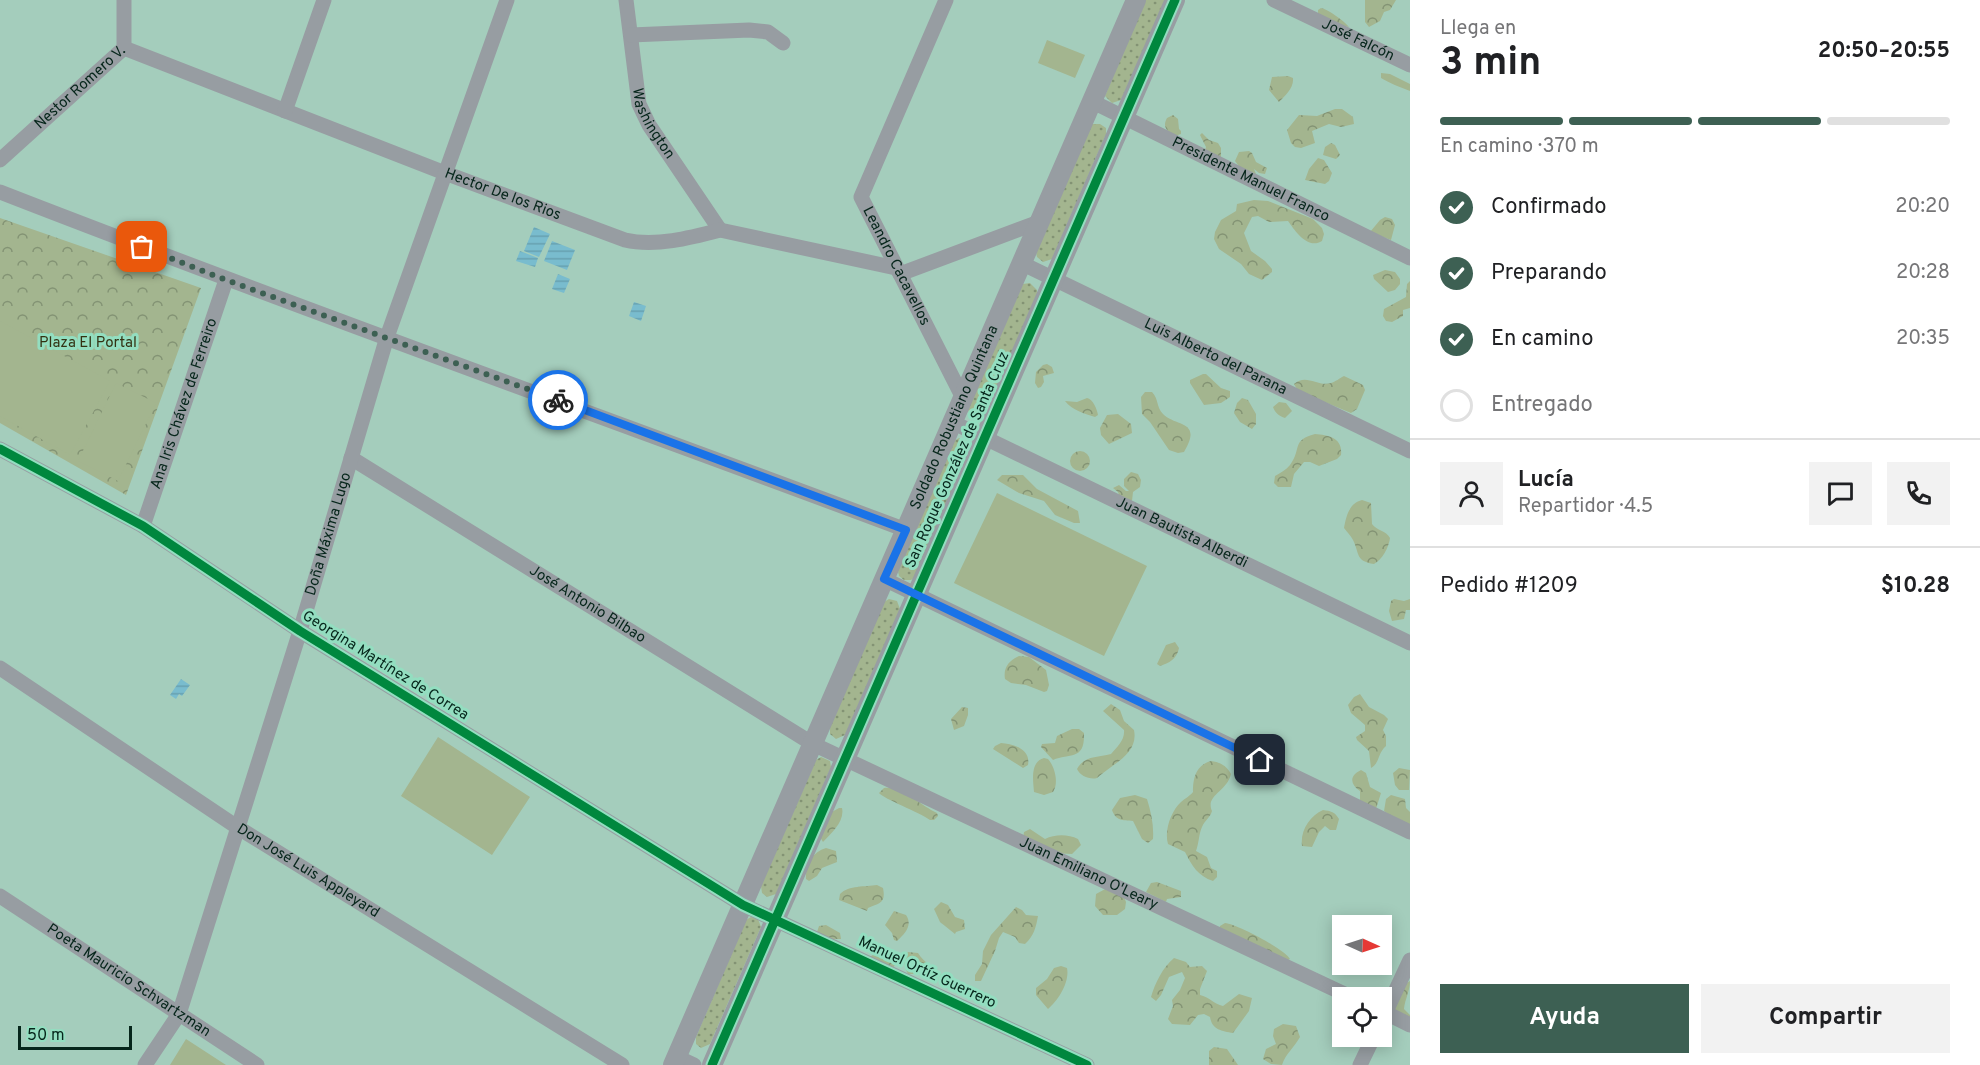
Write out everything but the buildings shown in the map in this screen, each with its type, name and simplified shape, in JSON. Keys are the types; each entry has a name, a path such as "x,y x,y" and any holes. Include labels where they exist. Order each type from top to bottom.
{"street":[{"name":"Nestor Romero V.","path":"0,160 124,48 124,0"},
{"path":"285,111 324,0"},
{"name":"Doña Máxima Lugo","path":"145,1065 179,1014 300,631 387,337 507,0"},
{"name":"Washington","path":"626,0 639,104 649,125 720,230"},
{"name":"Leandro Cacavellos","path":"946,0 861,197 963,398"},
{"name":"Soldado Robustiano Quintana","path":"681,1062 818,746 884,579 1136,0"},
{"name":"San Roque González de Santa Cruz","path":"712,1065 1175,0"},
{"name":"José Falcón","path":"1274,0 1410,65"},
{"path":"631,35 748,30 768,32 783,43"},
{"name":"Hector De los Rios","path":"124,48 445,173 625,240 642,243 697,236 720,230 898,271"},
{"name":"Presidente Manuel Franco","path":"1092,101 1410,258"},
{"path":"0,192 226,280 387,337 906,530"},
{"path":"898,271 1040,222"},
{"name":"Luis Alberto del Parana","path":"1021,263 1410,451"},
{"name":"Ana Iris Chávez de Ferreiro","path":"143,526 226,280"},
{"name":"Juan Bautista Alberdi","path":"952,422 1410,643"},
{"name":"Georgina Martínez de Correa","path":"0,449 143,526 300,631 748,907"},
{"name":"José Antonio Bilbao","path":"351,458 818,746"},
{"path":"884,579 1410,832"},
{"name":"Don José Luis Appleyard","path":"0,668 237,827 622,1065"},
{"name":"Juan Emiliano O'Leary","path":"818,746 1332,988"},
{"name":"Poeta Mauricio Schvartzman","path":"0,896 257,1065"},
{"name":"Manuel Ortíz Guerrero","path":"748,907 1087,1065"},
{"path":"1392,997 1410,960"},
{"path":"1392,1018 1410,1025"},
{"path":"1360,1065 1369,1047"}],"green space":[{"path":"1145,0 1165,0 1121,100 1112,103 1105,96"},
{"path":"1365,0 1396,0 1390,10 1384,12 1380,21 1369,27 1365,22"},
{"path":"1321,8 1336,16 1349,27 1318,20 1318,10"},
{"path":"1047,40 1085,55 1075,78 1038,63"},
{"path":"1381,73 1390,74 1410,84 1410,91 1381,78"},
{"path":"1272,77 1293,78 1292,85 1289,92 1279,102 1269,90"},
{"path":"1335,109 1342,109 1353,117 1354,124 1341,127 1329,124 1312,131 1315,143 1301,148 1291,143 1287,130 1299,115 1317,116"},
{"path":"1173,115 1178,119 1181,131 1181,134 1175,136 1165,127 1167,118"},
{"path":"1092,124 1100,124 1106,128 1106,134 1052,259 1043,262 1037,257 1036,251"},
{"path":"1202,133 1209,140 1218,143 1221,148 1221,158 1205,150 1206,147 1200,135"},
{"path":"1331,143 1335,145 1340,155 1336,159 1323,155 1325,147"},
{"path":"1249,151 1256,162 1267,168 1265,174 1254,169 1256,174 1241,169 1235,161 1239,152"},
{"path":"1318,158 1324,160 1332,173 1325,184 1305,180 1309,169"},
{"path":"1254,200 1268,201 1313,219 1322,228 1324,234 1322,241 1312,243 1302,238 1288,221 1269,222 1258,216 1252,217 1244,233 1251,251 1272,269 1272,272 1262,280 1249,274 1241,264 1219,249 1214,239 1221,220 1236,211 1237,204"},
{"path":"1385,217 1392,219 1395,225 1391,240 1370,232"},
{"name":"Plaza El Portal","path":"0,218 201,288 126,495 0,423"},
{"path":"1385,270 1395,272 1400,279 1400,284 1395,290 1388,292 1374,279 1373,275"},
{"path":"1410,281 1410,308 1403,310 1403,316 1392,322 1386,321 1383,316 1384,309 1406,297 1407,284"},
{"path":"1030,283 1037,290 1037,294 984,417 974,420 969,416 968,408 1023,284"},
{"path":"0,321 110,381 70,455 0,416"},
{"path":"1047,364 1052,367 1054,373 1043,376 1044,382 1038,388 1035,383 1036,372"},
{"path":"1206,374 1221,388 1230,391 1230,397 1221,403 1204,405 1190,383 1190,380"},
{"path":"1344,376 1363,385 1365,390 1357,409 1351,413 1298,391 1294,384 1308,380 1326,384"},
{"path":"116,383 156,403 118,481 78,461"},
{"path":"1145,392 1152,392 1163,414 1189,429 1191,434 1184,452 1169,450 1142,414 1141,397"},
{"path":"1087,398 1096,407 1098,415 1095,417 1075,409 1065,401 1077,402"},
{"path":"1242,398 1248,400 1256,414 1256,424 1252,429 1240,422 1234,413 1237,403"},
{"path":"1279,402 1286,403 1292,411 1285,418 1273,407"},
{"path":"1118,414 1131,424 1132,433 1109,444 1101,435 1100,428 1107,415"},
{"path":"1315,434 1334,438 1340,445 1341,455 1319,466 1304,462 1294,474 1291,487 1278,487 1274,483 1275,476 1290,465 1300,442"},
{"path":"959,438 966,440 970,448 914,578 904,580 899,576 898,570 954,441"},
{"path":"1080,451 1087,454 1090,461 1087,468 1080,471 1073,468 1070,461 1073,454"},
{"path":"1131,472 1138,474 1141,480 1140,487 1133,492 1132,501 1119,495 1113,488 1119,485 1129,491 1124,486 1124,479"},
{"path":"1002,475 1023,475 1037,489 1078,511 1080,523 1074,523 1055,515 1044,501 1019,493 997,480"},
{"path":"997,493 1147,566 1104,656 954,583"},
{"path":"1362,500 1371,503 1372,524 1390,538 1385,553 1374,564 1361,559 1353,540 1344,528 1351,507"},
{"path":"889,599 897,601 900,609 845,735 836,739 830,734 830,727 884,602"},
{"path":"1394,599 1404,601 1410,599 1410,610 1406,610 1404,619 1392,621 1389,611 1391,601"},
{"path":"1175,642 1179,648 1174,658 1163,665 1157,664 1166,645"},
{"path":"1019,656 1029,657 1046,670 1049,685 1047,691 1011,683 1005,679 1008,665"},
{"path":"1360,694 1369,707 1388,719 1383,730 1386,736 1386,746 1376,764 1371,768 1369,751 1356,737 1365,731 1365,725 1351,713 1348,705 1354,697"},
{"path":"1111,704 1120,710 1124,721 1134,730 1132,746 1123,758 1097,778 1088,778 1078,771 1080,764 1088,759 1111,754 1123,737 1124,730 1103,711"},
{"path":"962,707 968,708 968,715 964,726 954,730 951,719"},
{"path":"1072,729 1079,729 1084,733 1082,748 1075,754 1053,760 1041,747 1042,744 1055,743 1057,736"},
{"path":"438,737 530,797 492,855 401,796"},
{"path":"1001,743 1016,746 1024,751 1028,765 1023,768 993,749"},
{"path":"821,757 830,761 831,767 776,894 767,897 762,893 761,886 816,760"},
{"path":"1044,758 1050,762 1056,780 1053,792 1044,795 1034,792 1033,777 1036,763"},
{"path":"1211,761 1223,765 1231,774 1229,780 1211,801 1212,811 1201,829 1196,851 1207,857 1211,868 1217,871 1217,877 1213,881 1199,873 1185,852 1168,844 1167,839 1169,822 1174,811 1193,792 1195,777 1199,769"},
{"path":"1399,768 1410,770 1409,790 1399,790 1395,785 1393,773"},
{"path":"1361,770 1366,773 1370,787 1381,793 1375,812 1360,801 1360,791 1354,786 1352,780 1354,775"},
{"path":"884,788 904,793 937,813 938,816 930,820 888,799 879,793"},
{"path":"1135,795 1147,799 1153,834 1153,839 1148,843 1142,839 1133,821 1118,818 1112,810 1120,798"},
{"path":"1391,795 1405,799 1406,808 1410,812 1410,830 1384,811 1386,799"},
{"path":"842,808 842,818 823,842 817,832 830,813"},
{"path":"1323,810 1332,812 1339,819 1336,830 1330,830 1325,826 1319,832 1312,847 1302,846 1307,824"},
{"path":"1030,829 1045,839 1057,835 1074,837 1081,845 1072,854 1052,853 1023,839 1024,832"},
{"path":"826,848 836,851 837,862 822,868 817,876 809,881 806,879 806,874 810,860"},
{"path":"1157,882 1181,891 1181,897 1167,899 1166,902 1146,892 1151,883"},
{"path":"877,885 883,888 883,900 868,908 867,911 839,900 840,894 848,889"},
{"path":"1107,888 1123,895 1126,902 1125,909 1117,915 1103,915 1095,906 1096,894"},
{"path":"941,902 948,905 955,917 964,920 965,929 955,934 940,922 934,909"},
{"path":"1016,907 1026,915 1038,916 1033,935 1025,944 1019,943 1015,937 1003,932 981,981 975,981 975,975 982,964 983,951 991,935"},
{"path":"894,911 906,915 909,922 905,932 897,941 885,925"},
{"path":"751,917 758,919 761,927 710,1044 701,1048 696,1044 696,1037 746,920"},
{"path":"1225,923 1260,938 1290,959 1284,962 1219,932 1220,926"},
{"path":"826,925 840,933 841,939 825,939 817,932 819,926"},
{"path":"908,952 918,953 942,975 936,978 924,974 908,974 903,958"},
{"path":"876,953 884,953 892,957 896,961 894,967 868,958"},
{"path":"1174,958 1186,962 1190,967 1202,966 1207,971 1200,995 1217,1004 1223,1006 1239,994 1252,998 1249,1011 1233,1033 1215,1027 1210,1017 1204,1014 1198,1015 1190,1025 1172,1024 1168,1019 1173,1006 1172,1000 1180,990 1185,978 1182,972 1169,977 1156,1001 1151,997 1160,976"},
{"path":"1061,966 1067,968 1067,979 1056,1001 1048,1009 1036,995 1036,988 1047,979 1054,968"},
{"path":"1410,981 1404,1009 1410,1015 1410,1028 1393,1011 1405,984"},
{"path":"1283,1024 1296,1026 1300,1037 1282,1065 1271,1064 1263,1059 1266,1049 1276,1044 1273,1036 1274,1029"},
{"path":"186,1039 226,1065 170,1065"},
{"path":"1214,1047 1227,1049 1238,1065 1209,1065 1209,1051"}],"water":[{"path":"534,227 550,234 539,257 524,251"},
{"path":"552,241 575,250 567,270 544,261"},
{"path":"520,251 538,258 535,267 516,261"},
{"path":"558,274 570,279 564,293 552,289"},
{"path":"634,302 646,306 641,321 629,316"},
{"path":"181,679 190,685 182,696 179,694 176,699 170,695"}],"cycle path":[{"path":"712,1065 1175,0"},
{"path":"0,449 143,526 300,631 743,905 1087,1065"}],"way so far":[{"path":"142,247 226,280 558,400"}],"route":[{"path":"558,400 906,530 884,579 1260,760"}]}
